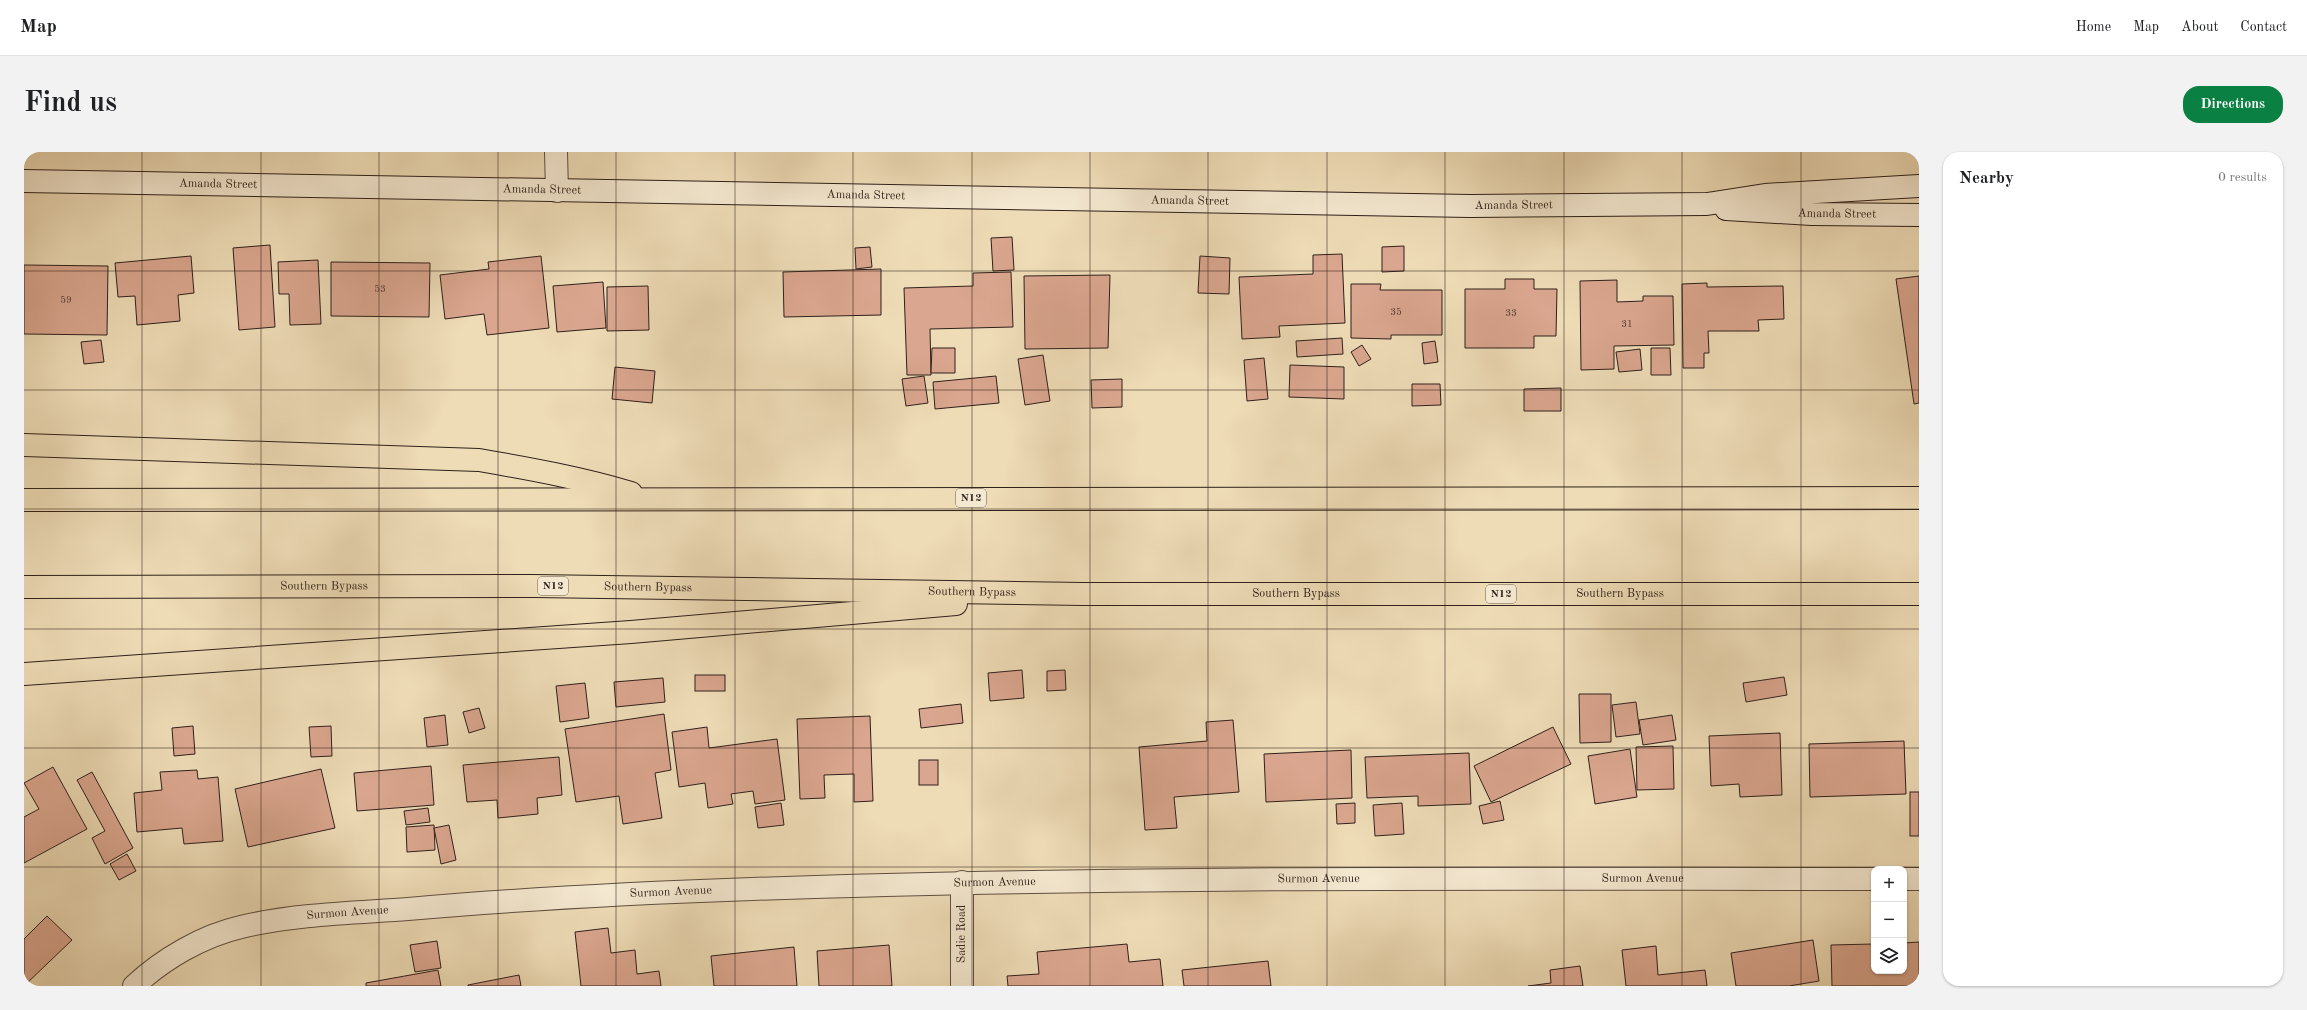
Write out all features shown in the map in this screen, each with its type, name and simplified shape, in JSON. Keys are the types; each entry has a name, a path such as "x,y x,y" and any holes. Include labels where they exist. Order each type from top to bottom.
{"highway":[{"path":"24,445 479,460 594,482 651,500"},
{"name":"N12","path":"24,500 1919,498"},
{"name":"Southern Bypass","path":"24,587 533,586 1083,594 1919,594"},
{"path":"24,674 631,632 1083,594"}],"street":[{"path":"556,152 557,191"},
{"name":"Amanda Street","path":"24,181 1470,206 1707,204 1765,195 1919,186"},
{"name":"Amanda Street","path":"1707,204 1740,211 1919,215"},
{"name":"Surmon Avenue","path":"134,986 174,955 210,937 238,927 286,919 473,904 643,893 962,882 1871,879"},
{"path":"1907,879 1919,879"},
{"name":"Sadie Road","path":"962,882 962,986"}],"building":[{"path":"1012,237 1014,270 993,271 991,238"},
{"path":"270,245 275,327 239,330 233,248"},
{"path":"1404,246 1404,271 1382,272 1382,247"},
{"path":"870,247 872,267 856,269 855,248"},
{"path":"1342,254 1345,323 1279,326 1280,337 1242,339 1239,277 1313,274 1313,255"},
{"path":"191,256 194,293 178,295 180,321 137,325 135,296 118,297 115,263"},
{"path":"541,256 549,328 487,335 484,314 445,319 440,275 489,269 488,262"},
{"path":"1200,256 1230,258 1229,294 1198,293"},
{"path":"318,260 321,324 290,325 289,294 279,294 278,262"},
{"path":"331,262 430,263 429,317 331,316"},
{"path":"24,265 108,266 107,335 24,334"},
{"path":"881,269 881,315 784,317 783,272"},
{"path":"1011,272 1013,327 930,329 931,375 907,375 904,288 973,286 973,273"},
{"path":"1110,275 1108,348 1025,349 1024,276"},
{"path":"1919,276 1919,403 1914,404 1896,279"},
{"path":"1505,279 1534,279 1534,289 1557,289 1556,336 1534,336 1534,348 1465,348 1465,289 1505,289"},
{"path":"1617,280 1617,302 1643,301 1643,296 1673,296 1674,345 1614,346 1614,369 1581,370 1580,281"},
{"path":"603,282 606,328 557,332 553,286"},
{"path":"1707,283 1707,287 1783,286 1784,319 1758,320 1759,331 1708,331 1709,353 1704,353 1704,368 1683,368 1682,284"},
{"path":"1351,284 1381,284 1380,290 1442,290 1442,335 1391,335 1391,339 1351,338"},
{"path":"648,286 649,330 607,331 607,287"},
{"path":"1342,338 1343,354 1297,357 1296,341"},
{"path":"101,340 104,362 84,364 81,342"},
{"path":"1435,341 1438,362 1424,364 1422,343"},
{"path":"1362,345 1371,359 1359,366 1351,352"},
{"path":"932,348 955,348 955,373 931,373"},
{"path":"1651,348 1670,348 1671,375 1651,375"},
{"path":"1640,349 1642,370 1619,372 1616,352"},
{"path":"1043,355 1050,401 1025,405 1018,359"},
{"path":"1264,358 1268,399 1247,401 1244,360"},
{"path":"1290,365 1344,367 1344,399 1289,397"},
{"path":"615,367 655,371 652,403 612,399"},
{"path":"924,376 928,403 906,406 902,379"},
{"path":"996,376 999,403 935,409 933,382"},
{"path":"1122,379 1122,407 1092,408 1091,380"},
{"path":"1412,384 1440,384 1441,405 1412,406"},
{"path":"1561,388 1561,411 1524,411 1524,389"},
{"path":"1022,670 1024,698 990,701 988,673"},
{"path":"1065,670 1066,690 1047,691 1047,671"},
{"path":"695,675 725,675 725,691 695,691"},
{"path":"1784,677 1787,695 1746,702 1743,683"},
{"path":"663,678 665,702 616,707 614,682"},
{"path":"585,683 589,718 560,722 556,686"},
{"path":"1579,694 1611,694 1611,742 1580,743"},
{"path":"1636,702 1640,734 1616,737 1612,705"},
{"path":"961,704 963,723 921,728 919,709"},
{"path":"479,708 485,728 469,733 463,712"},
{"path":"664,714 671,770 655,773 662,818 623,824 619,796 576,802 565,729"},
{"path":"445,715 448,745 427,747 424,718"},
{"path":"1672,715 1676,740 1643,745 1639,720"},
{"path":"870,716 873,801 854,802 854,774 824,775 825,798 800,799 797,719"},
{"path":"1233,720 1239,792 1174,797 1177,828 1145,830 1139,747 1207,741 1206,722"},
{"path":"193,726 195,754 174,756 172,728"},
{"path":"331,726 332,756 311,757 309,727"},
{"path":"707,727 709,748 777,739 785,800 755,804 753,791 731,794 733,804 708,808 705,783 679,787 672,732"},
{"path":"1553,727 1571,764 1491,802 1474,766"},
{"path":"1780,733 1782,795 1740,797 1739,784 1711,786 1709,736"},
{"path":"1904,741 1906,794 1810,797 1809,744"},
{"path":"1673,746 1674,789 1637,790 1636,747"},
{"path":"1630,749 1637,797 1595,804 1588,756"},
{"path":"1351,750 1352,798 1266,802 1264,754"},
{"path":"1469,753 1471,804 1418,806 1418,796 1367,798 1365,757"},
{"path":"559,757 562,795 537,798 538,814 498,818 497,800 467,802 463,765"},
{"path":"919,760 938,760 938,785 919,785"},
{"path":"431,766 434,805 357,811 354,773"},
{"path":"53,767 87,829 24,863 24,817 39,809 24,783"},
{"path":"321,769 335,828 248,847 235,789"},
{"path":"197,770 198,779 218,777 223,841 184,844 182,828 137,832 134,793 162,790 160,772"},
{"path":"92,772 133,848 105,864 92,838 105,831 77,780"},
{"path":"1910,792 1919,792 1919,836 1910,836"},
{"path":"1500,801 1504,820 1483,824 1479,806"},
{"path":"781,803 784,825 758,828 755,807"},
{"path":"1355,803 1355,823 1337,824 1336,804"},
{"path":"1402,803 1404,834 1375,836 1373,805"},
{"path":"428,808 430,822 406,825 404,811"},
{"path":"434,825 435,850 407,852 406,827"},
{"path":"449,825 456,860 441,864 434,828"},
{"path":"127,854 136,871 119,880 110,864"},
{"path":"47,916 72,940 24,986 24,939"},
{"path":"608,928 611,953 635,950 637,974 659,971 661,986 581,986 575,932"},
{"path":"1813,940 1819,981 1789,986 1736,986 1731,953"},
{"path":"437,941 441,968 415,972 410,945"},
{"path":"1919,942 1919,986 1832,986 1831,945 1871,944 1871,974 1907,974 1907,943"},
{"path":"1127,944 1129,962 1160,959 1163,986 1008,986 1007,976 1039,974 1037,952"},
{"path":"889,945 892,986 819,986 817,951"},
{"path":"1656,946 1658,975 1705,970 1707,986 1626,986 1622,950"},
{"path":"794,947 797,986 714,986 711,956"},
{"path":"1268,961 1271,986 1184,986 1182,970"},
{"path":"1580,966 1583,986 1528,986 1551,983 1550,970"},
{"path":"438,970 441,986 366,986 366,983"},
{"path":"519,975 521,986 468,986 468,985"}]}
